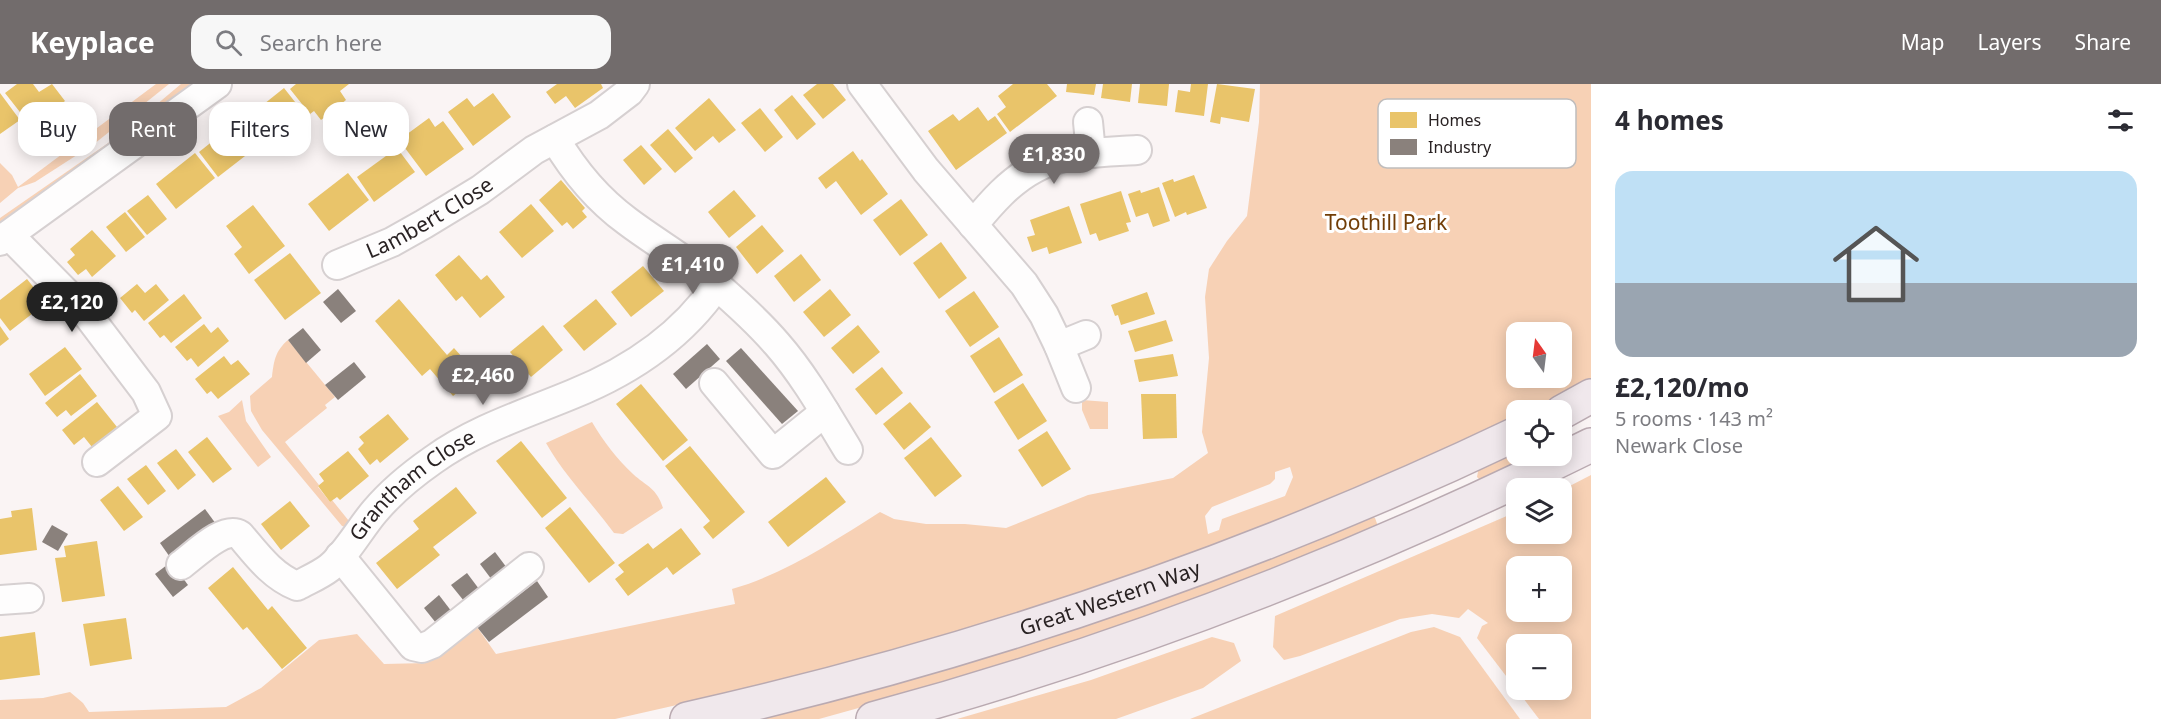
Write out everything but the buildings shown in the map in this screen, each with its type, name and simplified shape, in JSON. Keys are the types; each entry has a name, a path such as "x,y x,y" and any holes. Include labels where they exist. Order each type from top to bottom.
{"main road":[{"path":"1572,406 1591,396"},
{"name":"Great Western Way","path":"687,719 746,706 967,646 1134,592 1339,512 1506,438"},
{"path":"873,719 1106,648 1260,591 1409,530 1591,445"}],"street":[{"path":"97,462 157,416 146,392 86,313 4,238 217,84"},
{"name":"Lambert Close","path":"337,265 392,242 480,190 534,150 599,115 629,92 635,84"},
{"path":"862,84 926,170 1024,284 1044,315 1076,388"},
{"path":"1089,122 1091,153"},
{"path":"555,139 580,177 599,197 626,220 690,263 717,285 777,344 825,412 848,450"},
{"path":"973,225 996,198 1037,166 1091,153 1137,150"},
{"name":"Grantham Close","path":"181,565 221,534 233,532 240,535 273,572 283,580 297,586 330,567 376,510 402,484 432,460 464,439 586,389 630,366 683,327 703,306 717,285"},
{"path":"1059,346 1086,335"},
{"path":"714,383 773,454 825,412"},
{"path":"340,556 413,646 422,648 432,644 529,567"},
{"path":"0,600 29,598"}],"green space":[{"path":"156,84 169,84 146,102 132,102"},
{"path":"181,84 201,84 176,102 160,102"},
{"name":"Toothill Park","path":"1260,84 1591,84 1591,380 1551,400 1506,400 1506,422 1453,448 1351,492 1221,544 993,624 787,680 615,719 0,719 0,700 43,698 70,692 83,703 89,712 226,707 261,688 319,640 357,634 384,664 426,663 434,655 477,627 496,654 735,604 732,589 790,566 880,512 894,519 926,524 965,524 1006,528 1088,495 1173,478 1208,453 1202,432 1209,358 1205,297 1209,269 1247,216 1259,122","holes":["1290,467 1293,477 1285,496 1222,519 1219,530 1208,534 1205,516 1212,507 1270,484 1275,479 1275,472"]},
{"path":"109,119 109,132 97,142 97,128"},
{"path":"109,142 109,149 0,227 0,218 89,156 97,156 97,151"},
{"path":"60,156 75,156 35,182 18,188 0,203 0,163 12,175 18,187"},
{"path":"288,340 335,397 325,405 327,408 285,442 330,502 332,500 349,521 346,527 342,526 262,430 251,411 250,396 272,377 276,357 280,348"},
{"path":"242,400 246,421 271,457 258,467 218,416 229,412"},
{"path":"1082,400 1108,402 1108,429 1090,429 1082,410"},
{"path":"592,422 621,462 654,492 663,508 623,534 614,533 570,478 546,443"},
{"path":"1506,453 1506,466 1514,466 1481,481 1477,477 1479,466"},
{"path":"1591,475 1591,719 1539,719 1525,700 1572,700 1572,634 1506,634 1506,676 1477,638 1482,626 1488,623 1468,609 1459,618 1432,614 1400,619 1284,660 1273,647 1275,616 1506,516 1506,544 1572,544 1572,485"},
{"path":"1370,515 1375,518 1379,529 1097,637 934,687 819,719 756,719"},
{"path":"1434,627 1460,637 1520,719 1190,719 1411,632"},
{"path":"1212,637 1234,643 1241,661 1203,688 1116,719 957,719 1091,680"}]}
